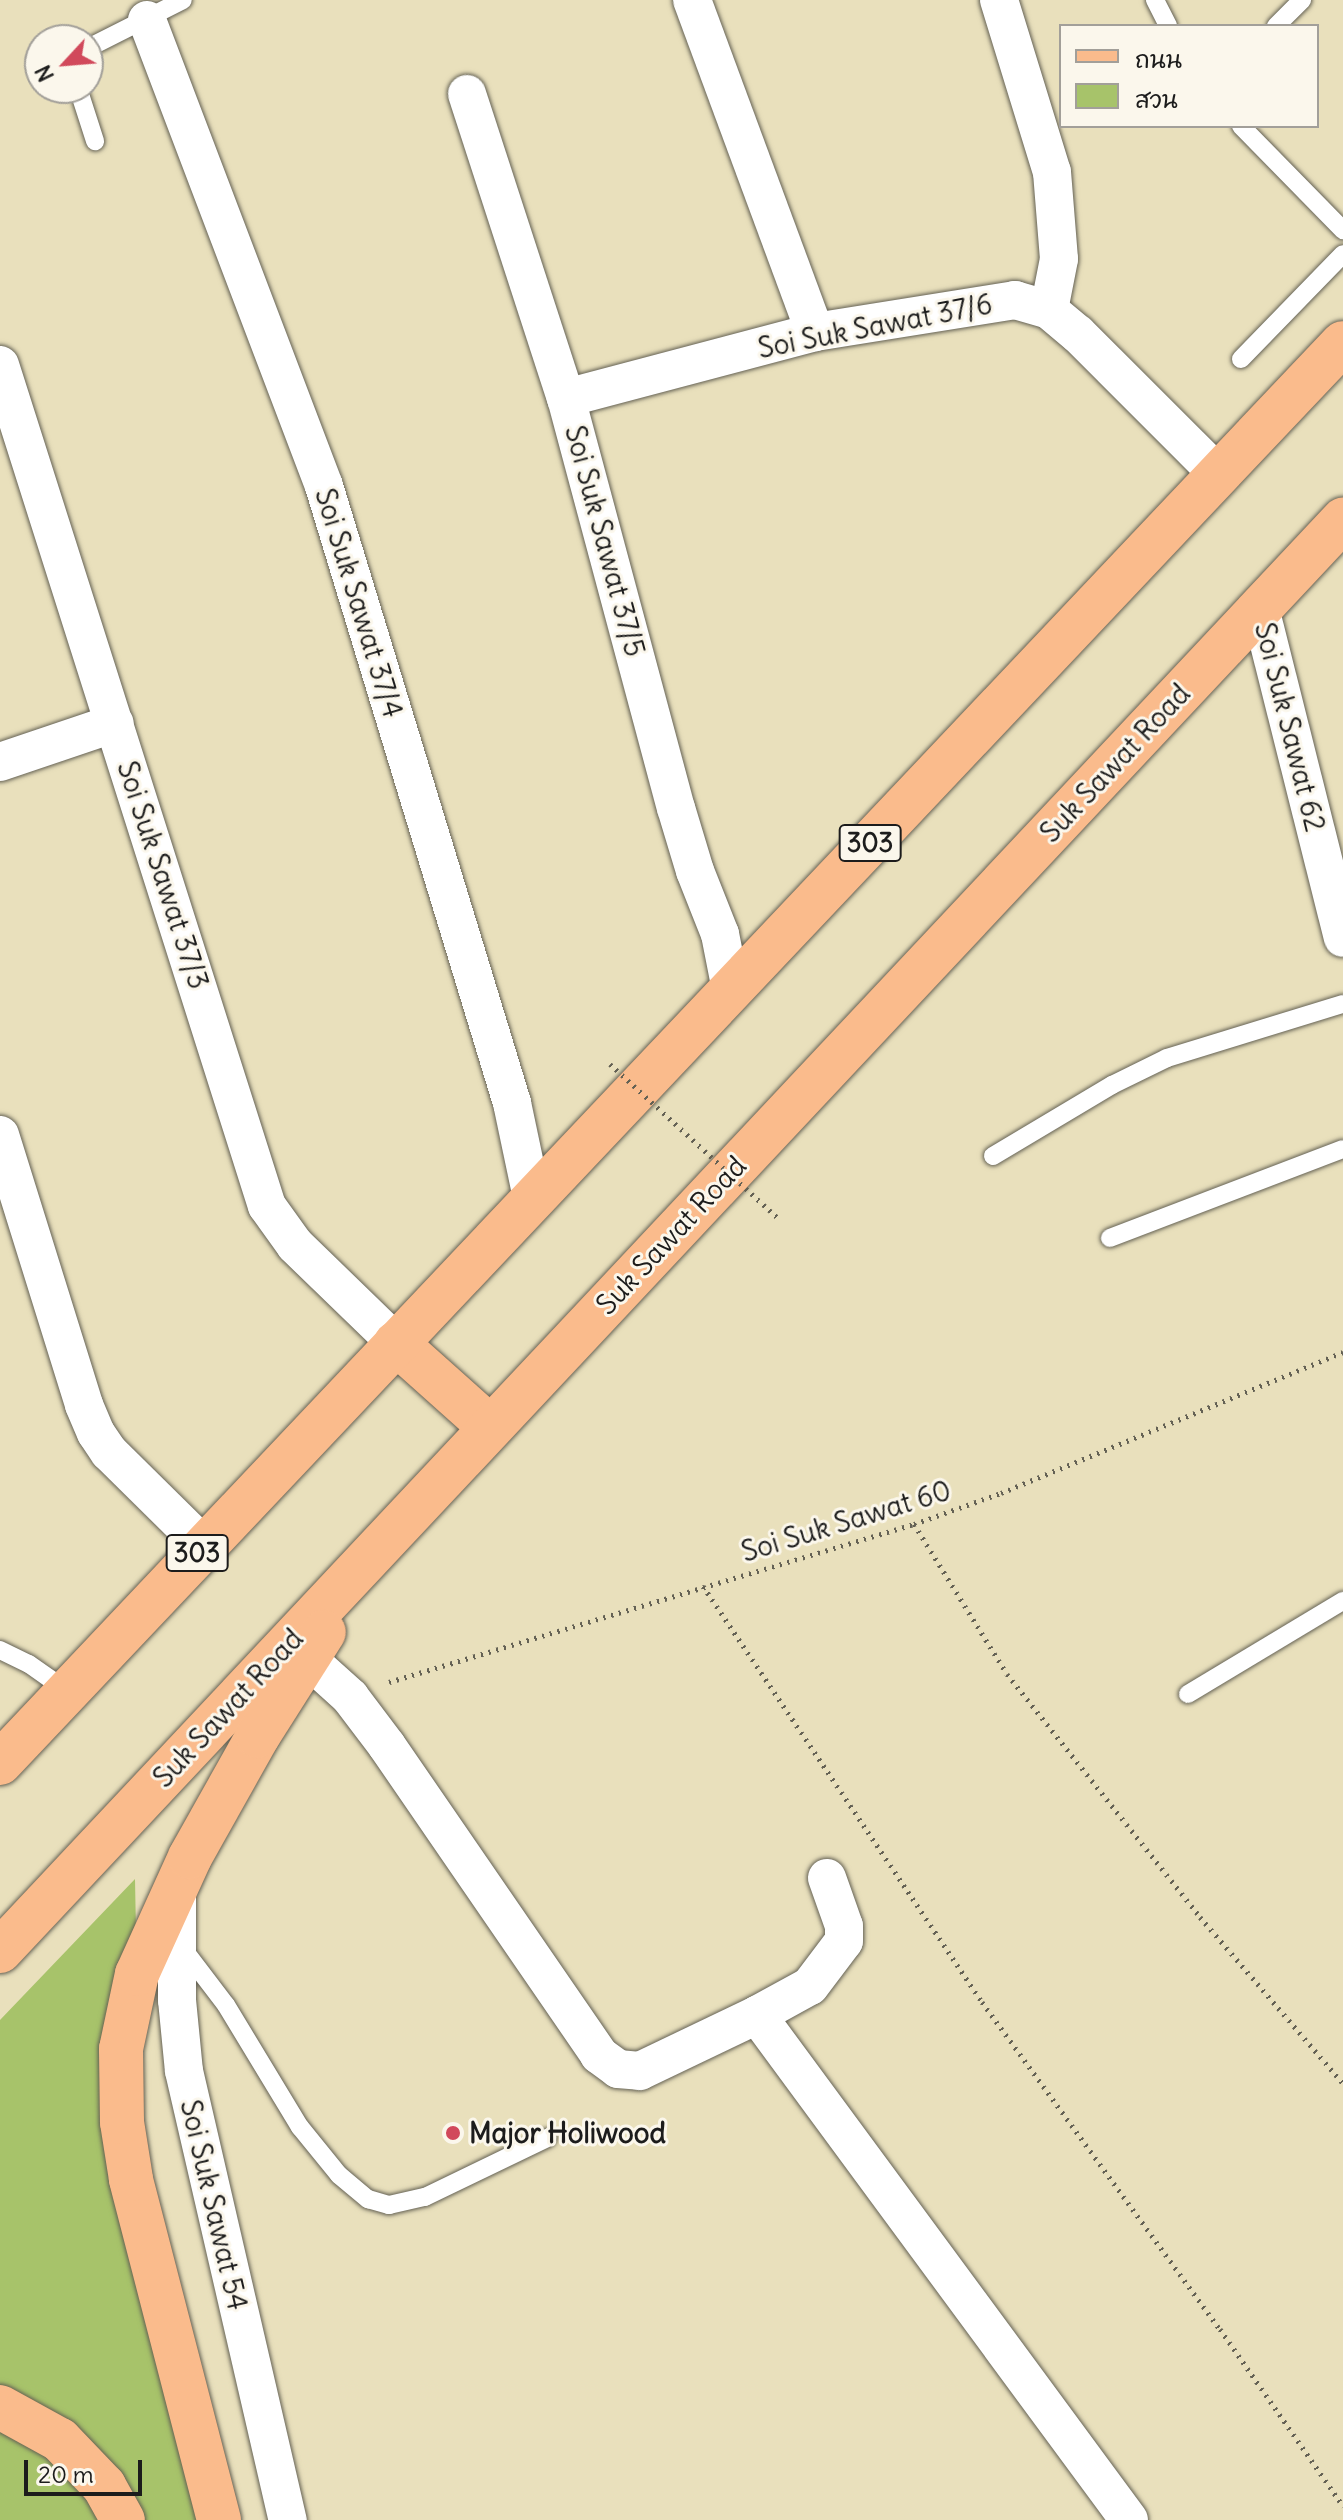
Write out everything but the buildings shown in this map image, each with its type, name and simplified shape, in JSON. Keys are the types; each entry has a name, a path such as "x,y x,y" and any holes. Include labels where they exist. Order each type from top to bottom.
{"main road":[{"name":"303","path":"0,1763 1343,343"},
{"name":"Suk Sawat Road","path":"0,1951 1343,520"},
{"path":"396,1343 490,1427"},
{"path":"219,2520 131,2179 122,2122 121,2049 137,1974 177,1885 258,1736 308,1659 364,1562"},
{"path":"0,2407 60,2440 104,2486 123,2520"}],"street":[{"path":"692,0 815,332"},
{"path":"999,0 1052,172 1059,259 1049,310"},
{"name":"Soi Suk Sawat 37/4","path":"147,20 324,486 512,1103 532,1198"},
{"name":"Soi Suk Sawat 37/5","path":"467,94 566,398 676,808 695,871 720,934 731,990"},
{"name":"Soi Suk Sawat 37/6","path":"566,398 815,332 1015,300 1049,310 1078,334 1218,474"},
{"name":"Soi Suk Sawat 37/3","path":"0,365 267,1206 295,1245 396,1343"},
{"name":"Soi Suk Sawat 62","path":"1260,608 1343,938"},
{"path":"0,762 115,723"},
{"path":"0,1135 84,1405 96,1433 109,1452 204,1546"},
{"path":"308,1659 350,1697 599,2055 618,2069 640,2071 810,1986 844,1941 844,1926 827,1878"},
{"name":"Soi Suk Sawat 54","path":"177,1885 177,2000 184,2071 288,2520"},
{"path":"757,2015 1129,2520"}],"lane":[{"path":"104,40 183,0"},
{"path":"1155,0 1167,24"},
{"path":"1278,24 1302,0"},
{"path":"83,104 95,141"},
{"path":"1243,128 1343,230"},
{"path":"1241,359 1343,254"},
{"path":"993,1156 1112,1085 1167,1058 1343,1004"},
{"path":"1110,1238 1343,1149"},
{"path":"1188,1694 1343,1601"},
{"path":"0,1650 29,1664 66,1690"},
{"path":"177,1940 226,2005 300,2127 339,2175 368,2199 389,2205 425,2197 547,2138"}],"path":[{"path":"610,1064 778,1218"},
{"name":"Soi Suk Sawat 60","path":"350,1697 404,1677 914,1524 1001,1493 1343,1352"},
{"path":"914,1524 1007,1674 1200,1917 1343,2083"},
{"path":"703,1586 982,2002 1220,2329 1343,2506"}],"green space":[{"path":"135,1879 141,2201 213,2520 0,2520 0,2020"}],"place":[{"name":"Major Holiwood","path":"453,2133"}]}
